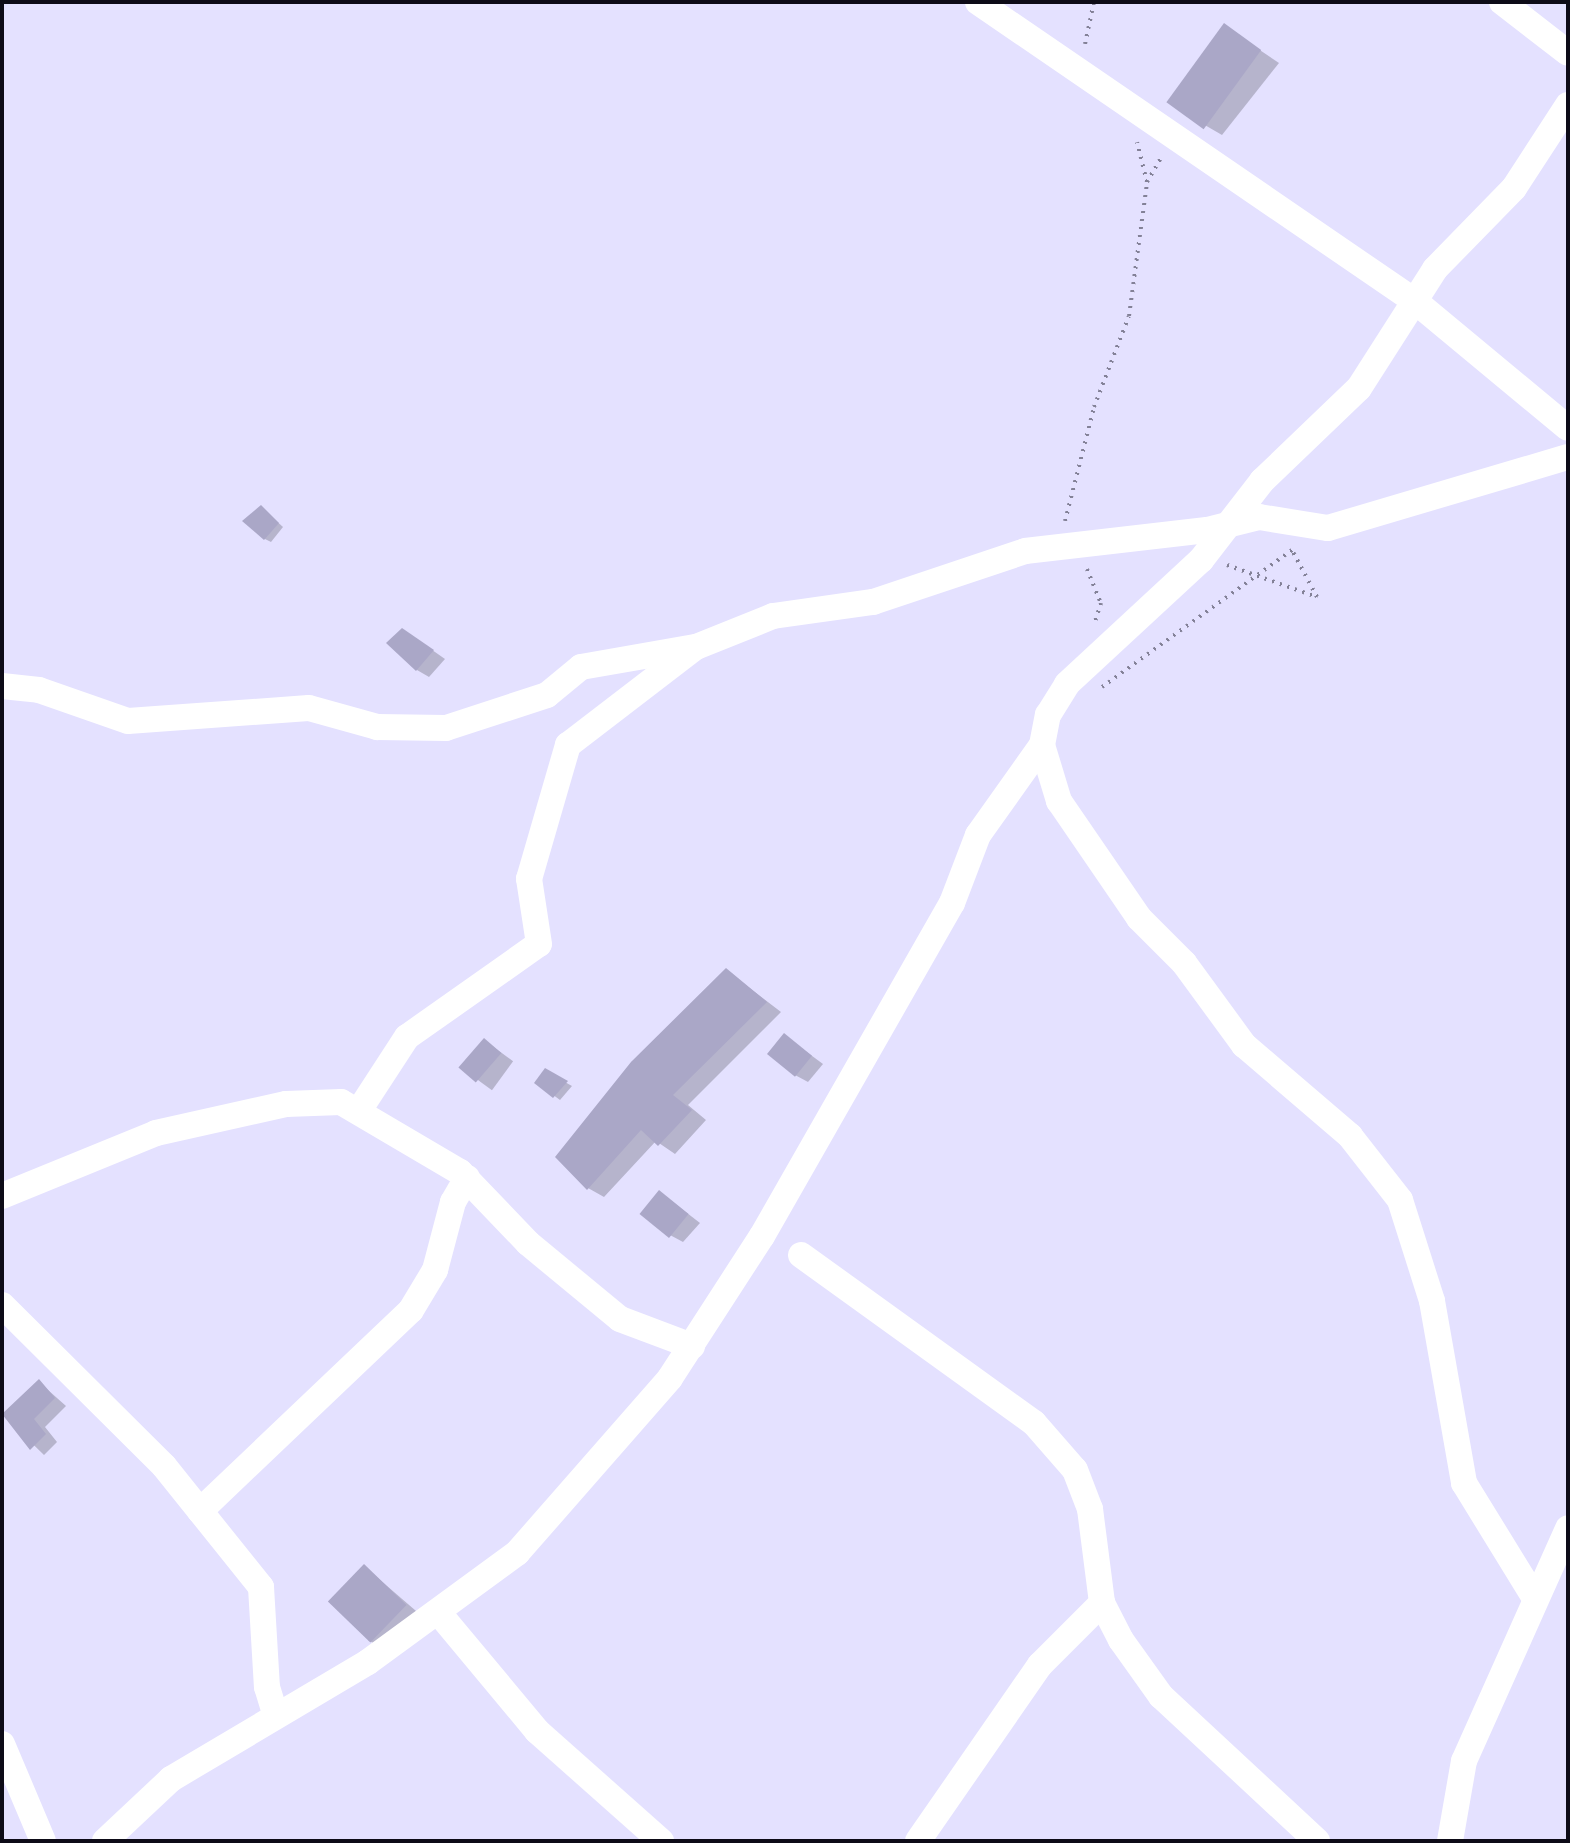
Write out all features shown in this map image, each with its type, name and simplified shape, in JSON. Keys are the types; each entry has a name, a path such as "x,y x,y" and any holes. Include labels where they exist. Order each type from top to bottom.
{"street":[{"path":"978,2 1416,302 1568,428"},
{"path":"1502,2 1568,53"},
{"path":"105,1841 171,1779 438,1612 517,1553 692,1346 940,924 978,835 1042,745 1048,715 1067,684 1201,560 1220,540 1223,524 1359,388 1451,248 1514,188 1568,105"},
{"path":"2,686 39,690 128,721 309,708 377,727 434,729 547,695 581,667 696,647 773,616 860,605 1058,546 1276,520 1328,528 1568,457"},
{"path":"360,1109 407,1037 539,944 529,879 568,745 696,647"},
{"path":"1042,745 1059,801 1139,918 1184,963 1244,1045 1350,1136 1400,1200 1432,1301 1464,1483 1534,1597"},
{"path":"2,1196 156,1133 223,1116 323,1100 360,1109 467,1178 528,1243 620,1319 692,1346"},
{"path":"200,1511 411,1310 435,1270 453,1202 467,1178"},
{"path":"801,1255 1034,1423 1075,1470 1090,1509 1102,1603 1161,1696 1317,1841"},
{"path":"2,1305 200,1511 261,1587 267,1687 276,1716"},
{"path":"1450,1841 1464,1761 1534,1597 1568,1528"},
{"path":"918,1841 1040,1665 1102,1603"},
{"path":"438,1612 537,1731 661,1841"},
{"path":"2,1744 43,1841"}],"path":[{"path":"1081,70 1094,2"},
{"path":"1092,631 1101,603 1084,561 1058,546 1094,407 1129,316 1147,182 1125,100"},
{"path":"1201,560 1260,571 1317,597 1276,520"},
{"path":"1172,631 1328,528"}],"building":[{"path":"1224,23 1261,50 1204,129 1166,102"},
{"path":"261,505 279,523 264,540 242,521"},
{"path":"402,628 434,650 416,671 386,643"},
{"path":"726,968 767,1002 673,1095 692,1110 658,1146 641,1130 587,1190 555,1157 631,1062"},
{"path":"784,1033 812,1056 795,1077 767,1054"},
{"path":"484,1038 501,1053 476,1083 458,1067"},
{"path":"545,1068 568,1081 553,1098 534,1083"},
{"path":"659,1190 689,1214 669,1238 639,1214"},
{"path":"39,1379 55,1398 34,1419 46,1434 30,1450 2,1414"},
{"path":"364,1564 406,1605 370,1642 328,1601"}]}
